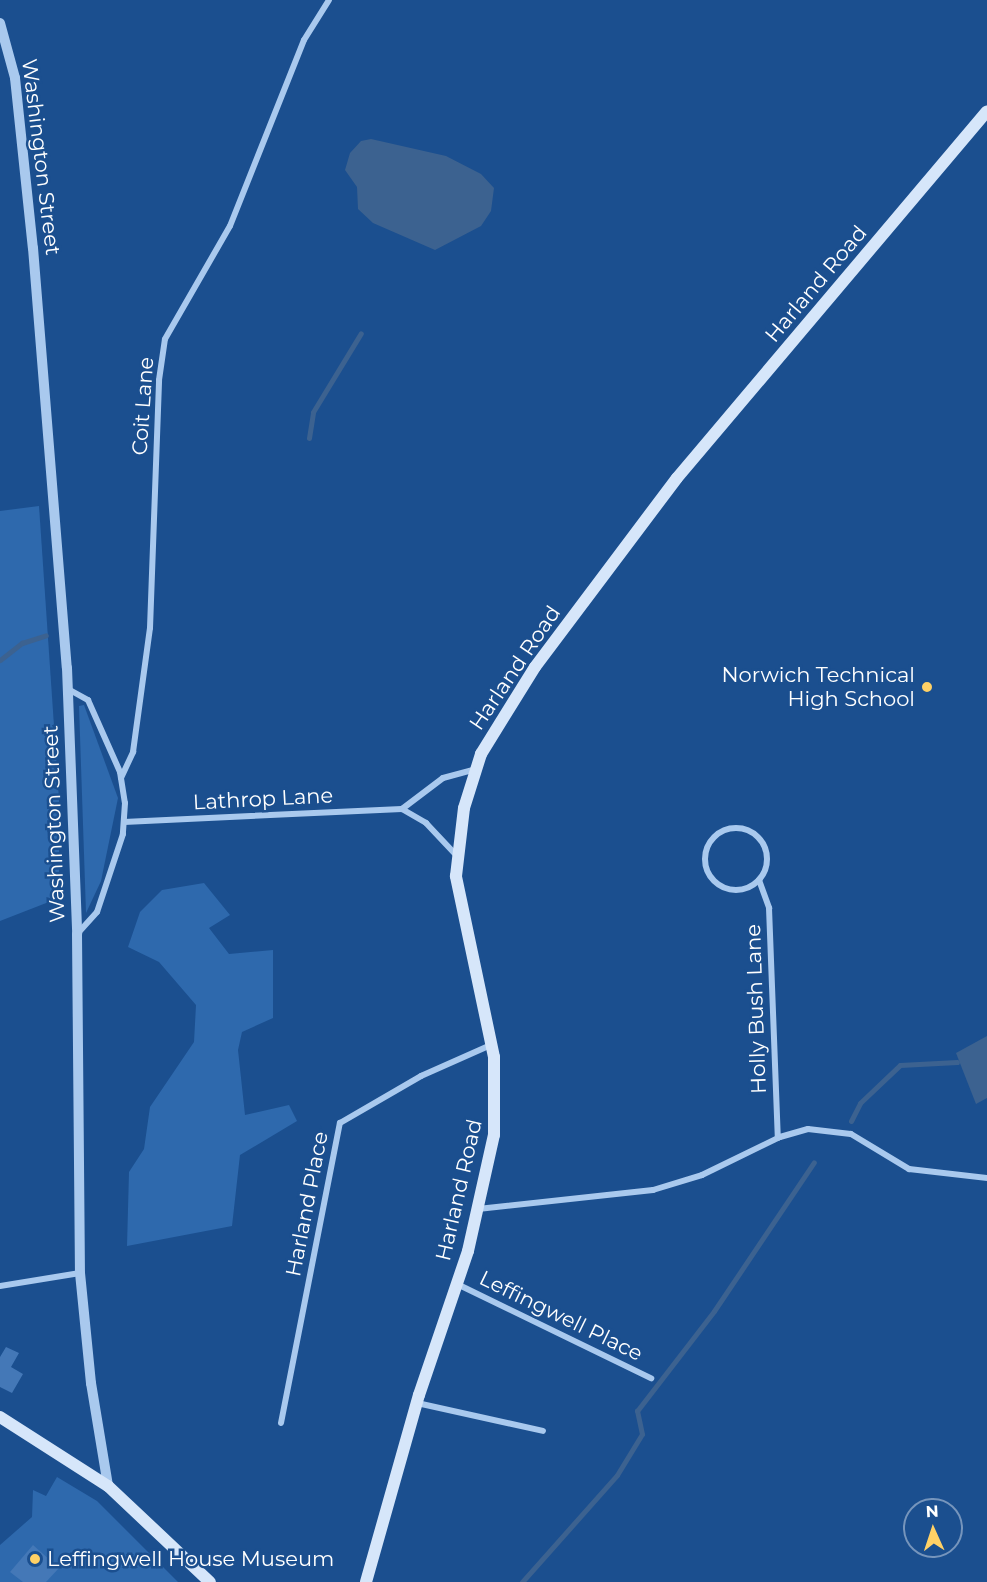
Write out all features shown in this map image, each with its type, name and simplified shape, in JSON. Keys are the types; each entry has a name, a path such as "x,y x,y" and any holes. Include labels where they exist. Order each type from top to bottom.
{"main road":[{"name":"Harland Road","path":"366,1582 416,1403 457,1284 478,1209 496,1119 492,1044 459,903 457,856 476,769 513,698 677,478 987,111"},
{"path":"0,1417 108,1486 210,1582"}],"street":[{"name":"Coit Lane","path":"122,778 132,752 150,628 159,380 165,339 230,226 304,40 329,0"},
{"name":"Washington Street","path":"0,23 15,78 32,238 68,689 77,934 80,1273 91,1383 108,1486"},
{"path":"68,689 88,700 122,778 124,822 94,920 77,934"},
{"path":"457,856 426,823 402,809 428,787 476,769"},
{"name":"Lathrop Lane","path":"124,822 402,809"},
{"path":"736,828 759,838 767,857 759,880 736,890 714,879 706,861 714,838 736,828"},
{"name":"Holly Bush Lane","path":"759,880 769,908 778,1138"},
{"name":"Harland Place","path":"281,1423 340,1124 421,1076 492,1044"},
{"path":"478,1209 638,1194 702,1175 778,1138 807,1129 843,1132 902,1167 987,1178"},
{"path":"0,1286 80,1273"},
{"name":"Leffingwell Place","path":"457,1284 651,1378"},
{"path":"416,1403 543,1431"}],"shaded area":[{"path":"371,139 446,156 481,174 494,188 491,211 481,226 435,250 373,223 358,209 357,187 345,170 350,153 361,141"},
{"path":"39,506 59,799 59,898 0,921 0,511"},
{"path":"84,705 118,798 101,881 86,913 79,706"},
{"path":"204,883 230,915 209,928 229,954 273,950 273,1018 242,1032 238,1050 245,1115 289,1105 297,1121 240,1155 232,1226 127,1246 129,1172 144,1149 150,1107 194,1042 196,1005 159,962 128,947 140,912 162,890"},
{"path":"987,1036 987,1098 976,1104 956,1053"},
{"path":"57,1477 97,1501 178,1582 0,1582 0,1545 32,1517 33,1490 46,1496"}],"building":[{"path":"6,1347 19,1353 11,1367 23,1374 12,1393 0,1387 0,1357"},
{"name":"Leffingwell House Museum","path":"33,1545 59,1568 46,1582 23,1582 10,1572"}],"waterway":[{"path":"309,438 313,412 361,333"},
{"path":"0,660 22,643 46,635"},
{"path":"851,1121 860,1103 900,1065 957,1062"},
{"path":"522,1582 617,1475 642,1434 637,1411 714,1311 814,1162"}],"place":[{"name":"Norwich Technical High School","path":"927,687"},
{"name":"Leffingwell House Museum","path":"35,1559"}]}
